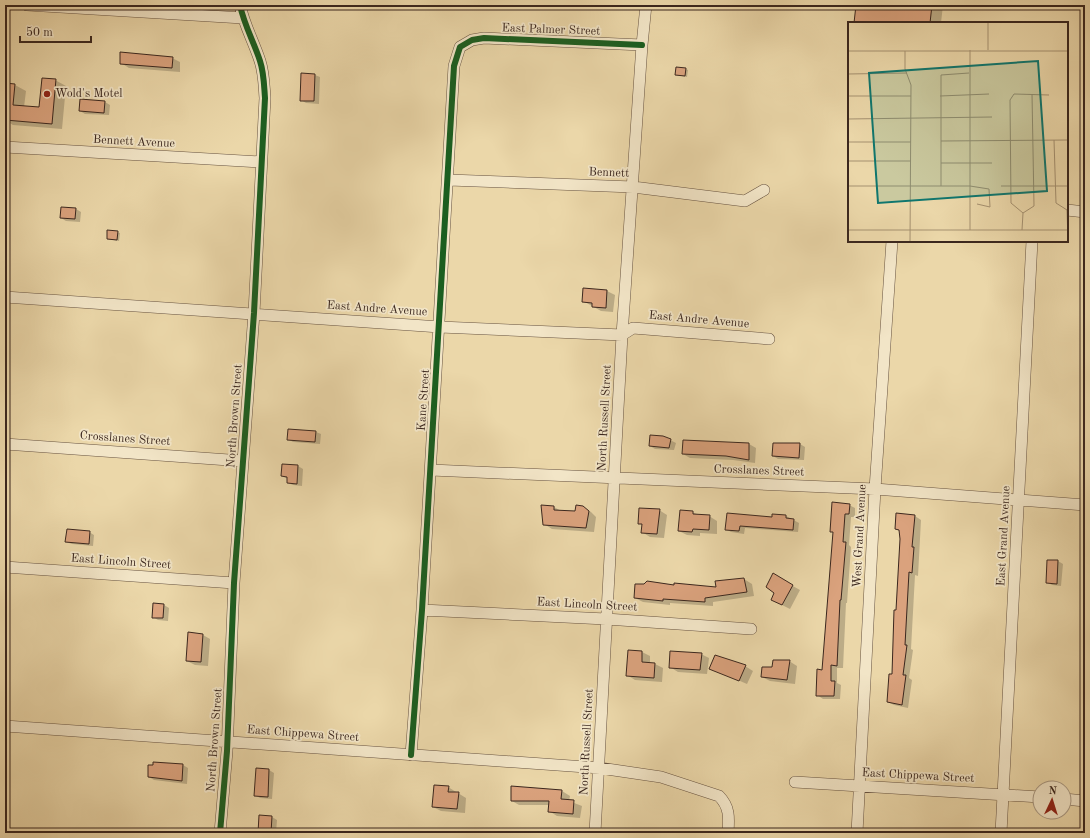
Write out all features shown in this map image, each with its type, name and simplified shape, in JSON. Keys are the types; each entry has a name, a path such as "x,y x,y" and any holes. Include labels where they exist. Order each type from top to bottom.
{"street":[{"path":"27,5 243,18"},
{"name":"North Brown Street","path":"220,833 228,741 234,584 254,313 265,98 264,77 260,60 243,18 240,5"},
{"name":"North Russell Street","path":"595,833 600,768 606,619 622,335 646,5"},
{"name":"East Palmer Street","path":"460,47 472,40 484,38 642,45"},
{"name":"Kane Street","path":"411,755 440,327 454,66 460,47"},
{"name":"Bennett Avenue","path":"5,147 261,162"},
{"name":"Bennett","path":"448,180 633,187 745,201 764,190"},
{"path":"1068,210 1085,212"},
{"name":"West Grand Avenue","path":"857,833 861,786 875,489 892,242"},
{"name":"East Grand Avenue","path":"1001,833 1032,242"},
{"name":"East Andre Avenue","path":"5,297 440,327 622,335 634,328 770,339"},
{"name":"Crosslanes Street","path":"5,444 243,461"},
{"name":"Crosslanes Street","path":"431,470 875,489 1085,504"},
{"name":"East Lincoln Street","path":"5,567 234,584"},
{"name":"East Lincoln Street","path":"422,610 606,619 751,629"},
{"name":"East Chippewa Street","path":"5,726 600,768 661,778 720,796 726,802 729,813 728,833"},
{"name":"East Chippewa Street","path":"795,782 1032,796"},
{"path":"1072,800 1085,801"}],"building":[{"path":"856,5 932,5 930,22 854,22"},
{"path":"120,52 173,57 172,68 120,64"},
{"path":"676,67 686,68 685,76 675,75"},
{"path":"301,73 315,74 314,101 300,101"},
{"name":"Wold's Motel","path":"42,78 56,79 52,124 5,120 5,83 15,84 13,105 39,107"},
{"path":"80,99 105,101 104,113 79,111"},
{"path":"61,207 76,208 75,219 60,218"},
{"path":"107,230 118,231 117,240 107,239"},
{"path":"583,288 607,290 606,308 592,307 592,303 582,302"},
{"path":"288,429 316,431 315,442 287,440"},
{"path":"650,435 663,436 671,439 669,448 649,446"},
{"path":"683,440 749,443 749,460 726,456 682,454"},
{"path":"773,443 800,443 799,458 772,456"},
{"path":"282,464 298,465 297,484 287,483 287,477 281,476"},
{"path":"832,502 850,504 849,514 845,514 843,542 846,542 840,600 837,666 831,665 831,681 835,681 834,696 816,696 817,669 822,670 833,532 830,532"},
{"path":"541,505 554,506 554,510 575,511 576,505 583,506 589,511 586,528 543,525"},
{"path":"639,508 660,509 657,534 641,533 642,524 638,524"},
{"path":"680,510 693,511 693,514 710,515 709,530 693,529 692,532 678,531"},
{"path":"727,513 772,517 772,514 786,515 786,518 794,519 793,530 740,526 739,531 725,530"},
{"path":"896,513 915,515 912,547 914,547 912,573 909,572 905,645 907,645 903,675 906,675 902,705 887,702 889,674 892,674 894,610 896,610 900,539 899,530 895,529"},
{"path":"67,529 90,531 89,544 65,542"},
{"path":"1047,560 1058,560 1057,584 1046,583"},
{"path":"773,573 793,585 782,605 771,600 774,593 766,587"},
{"path":"744,578 747,592 705,598 705,602 663,599 663,601 634,598 635,584 644,584 647,581 674,585 674,583 716,587 715,581"},
{"path":"153,603 164,604 163,618 152,618"},
{"path":"188,632 203,634 201,662 186,661"},
{"path":"628,650 642,651 642,662 655,663 654,678 626,676"},
{"path":"670,651 702,653 700,670 669,668"},
{"path":"715,655 746,665 739,681 709,669"},
{"path":"773,660 790,660 787,680 761,677 762,667 772,667"},
{"path":"153,762 183,764 182,781 148,777 148,765 153,765"},
{"path":"256,768 269,769 268,797 254,796"},
{"path":"434,785 449,786 448,792 459,792 457,809 432,807"},
{"path":"511,786 562,790 561,799 574,800 573,814 548,812 549,801 511,801"},
{"path":"259,815 272,816 271,833 258,833"}],"cycle path":[{"path":"220,833 227,751 234,583 254,313 265,98 264,79 258,54 244,20 240,5"},
{"path":"411,755 422,610 454,66 460,47 472,40 484,38 642,45"}],"place":[{"name":"Wold's Motel","path":"47,94"}]}
